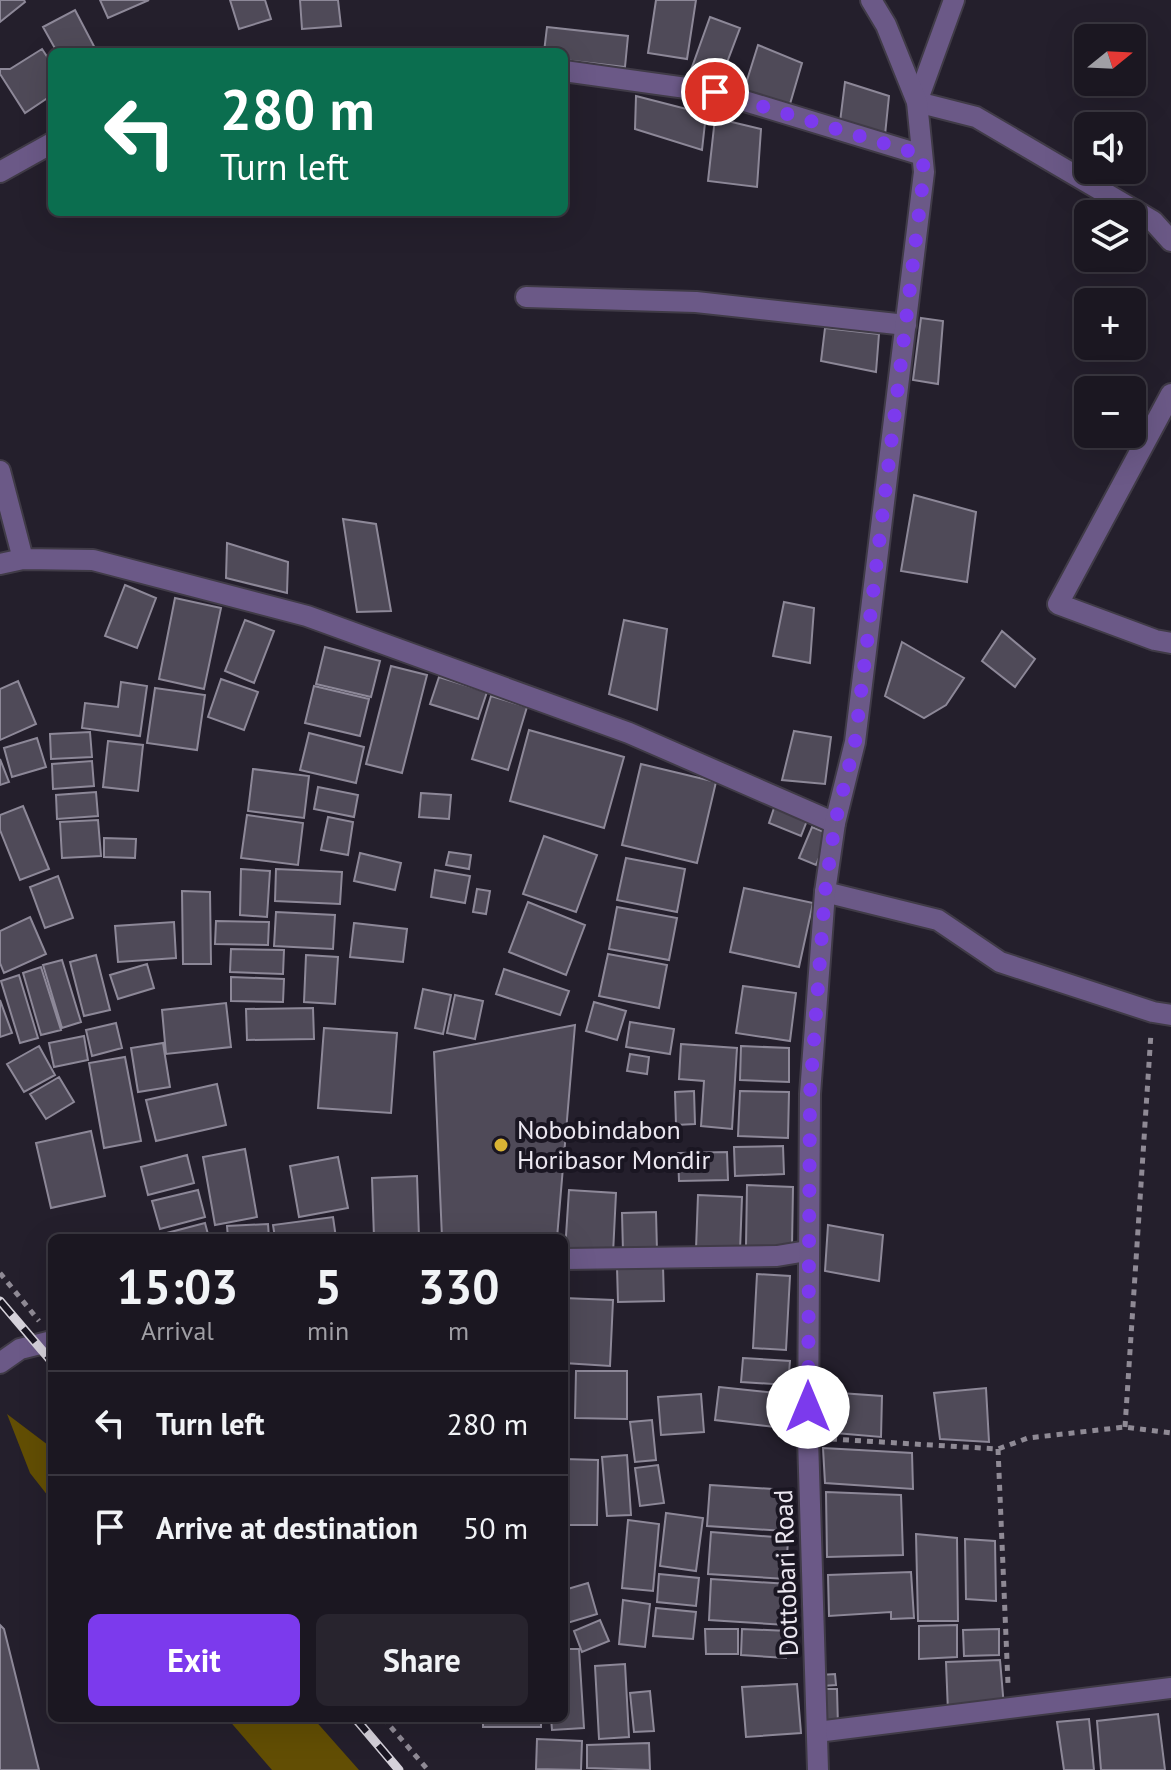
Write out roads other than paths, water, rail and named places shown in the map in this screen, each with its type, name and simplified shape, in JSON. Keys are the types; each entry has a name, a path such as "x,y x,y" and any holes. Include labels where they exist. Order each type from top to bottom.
{"street":[{"name":"Dottobari Road","path":"818,1770 808,1438 810,1094 825,892 835,823 855,742 924,172 917,102 886,25 871,0"},
{"path":"954,0 917,102 976,117 1153,221 1171,241"},
{"path":"568,72 715,92 922,155"},
{"path":"0,172 48,145"},
{"path":"526,297 696,302 906,325"},
{"path":"1171,394 1058,604 1171,643"},
{"path":"0,471 23,559"},
{"path":"0,564 23,559 93,560 307,616 629,733 835,823"},
{"path":"825,892 938,920 1000,962 1162,1014"},
{"path":"568,1259 777,1256 807,1251"},
{"path":"0,1363 48,1334"},
{"path":"817,1732 1171,1688"}],"railway":[{"path":"0,1301 48,1357"},
{"path":"358,1722 399,1770"}],"place":[{"name":"Nobobindabon Horibasor Mondir","path":"501,1145"}]}
